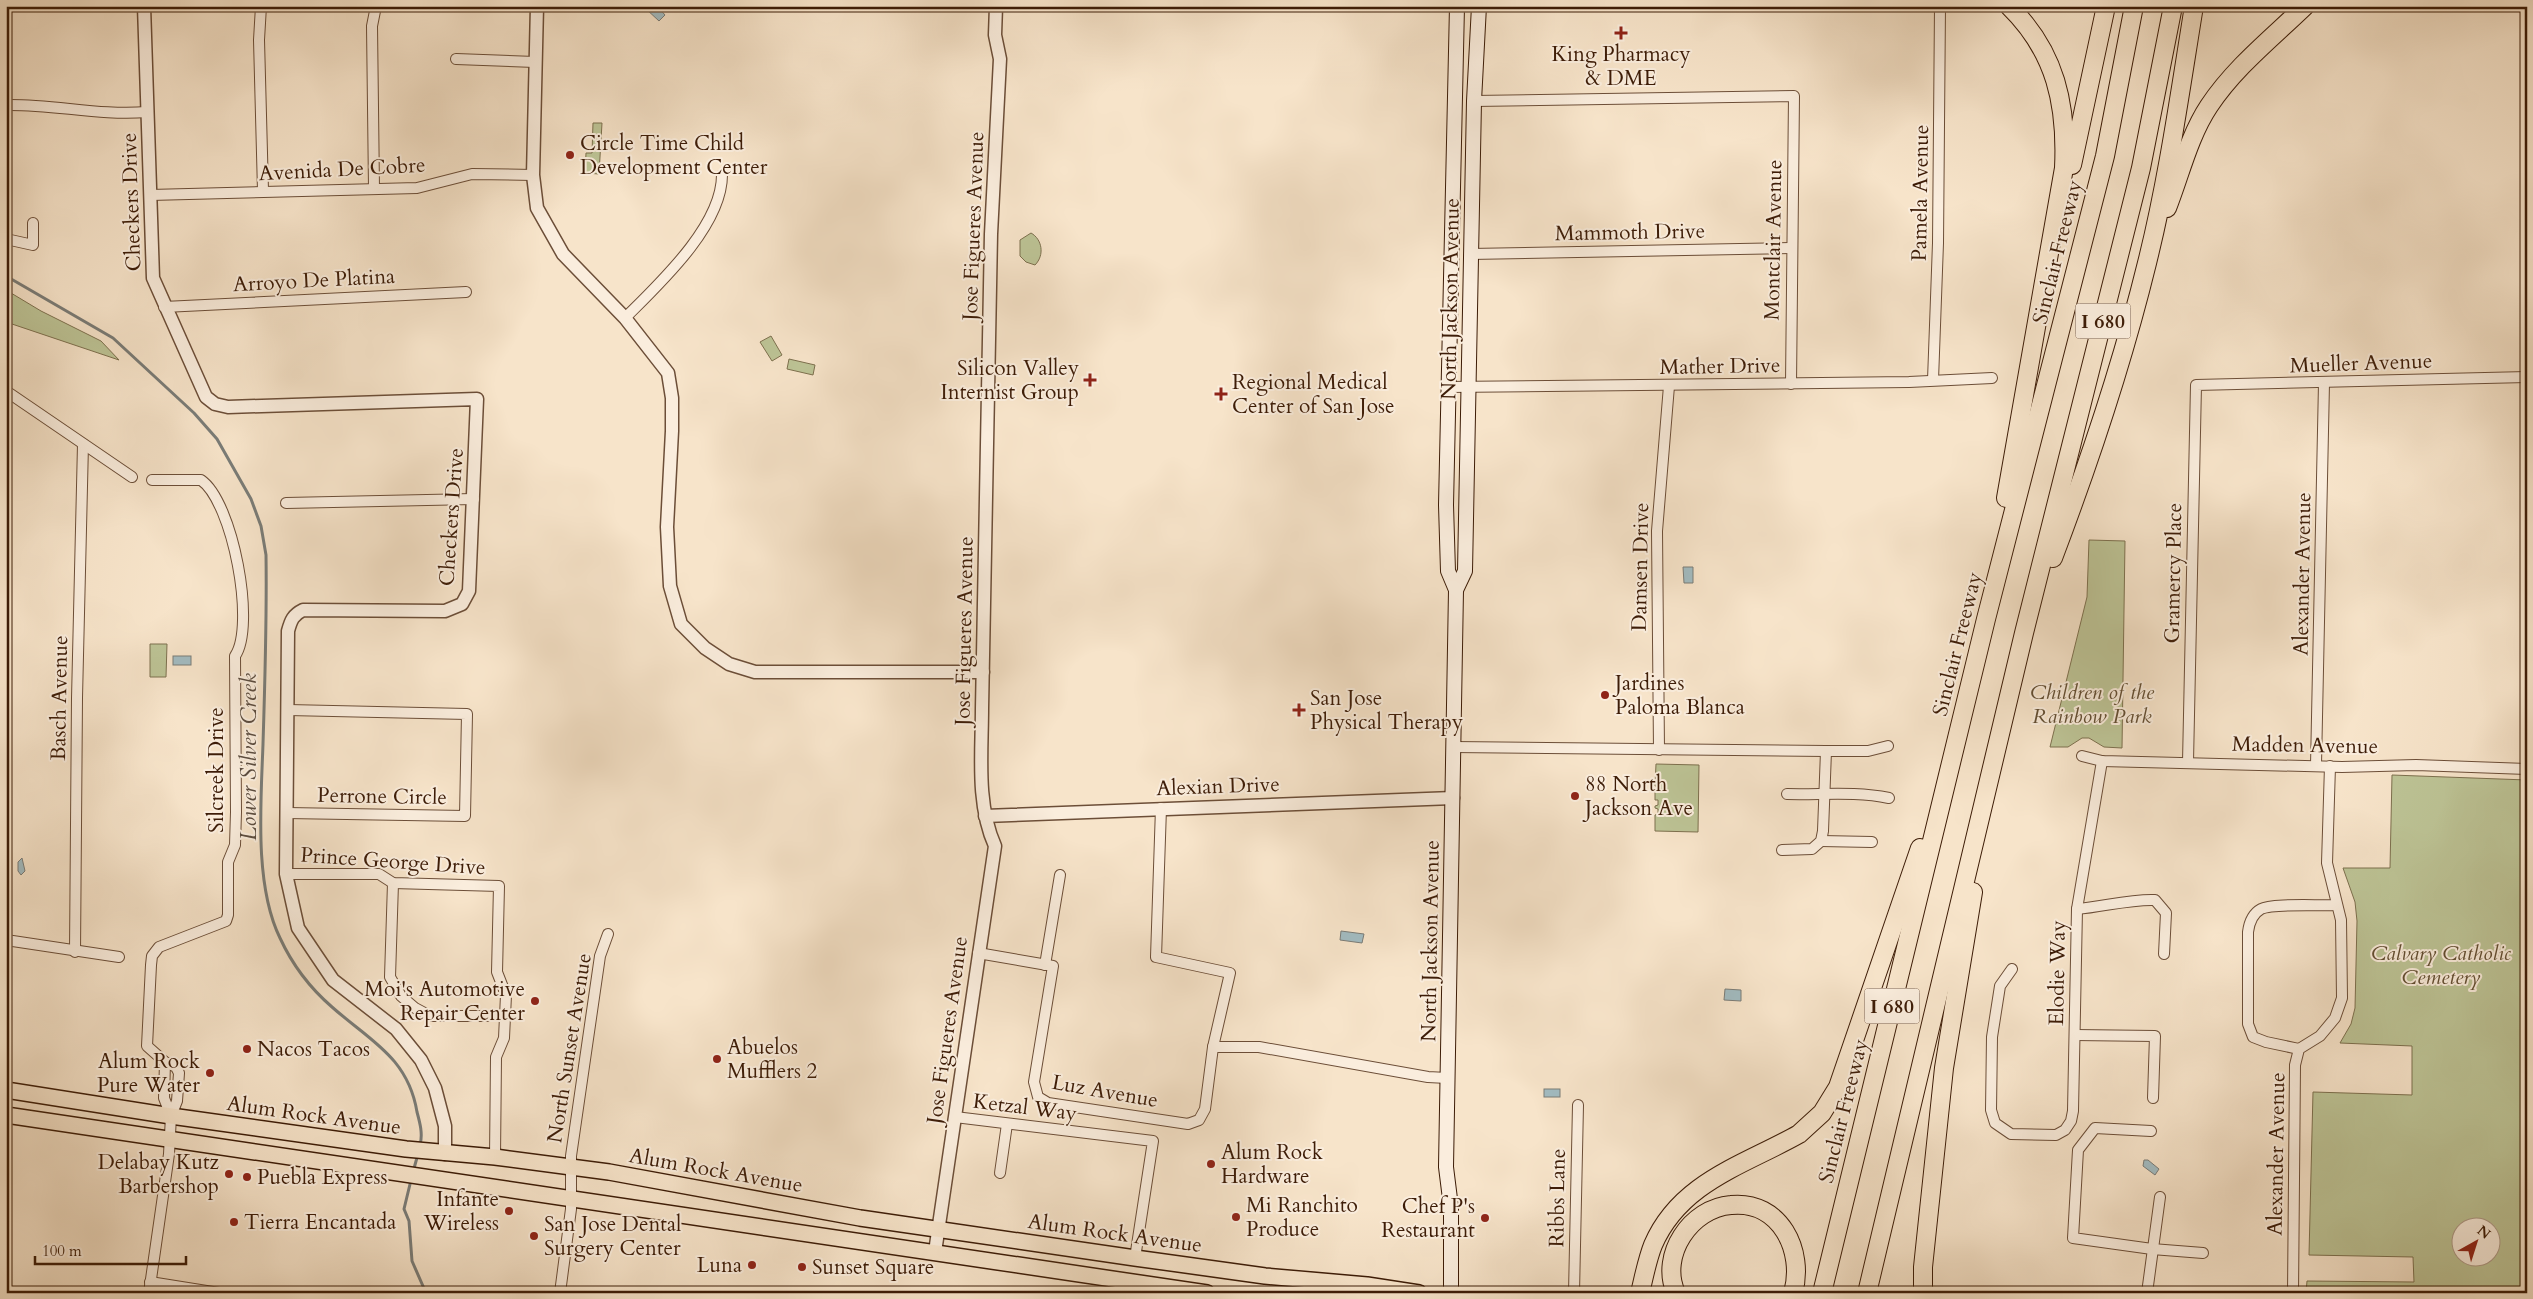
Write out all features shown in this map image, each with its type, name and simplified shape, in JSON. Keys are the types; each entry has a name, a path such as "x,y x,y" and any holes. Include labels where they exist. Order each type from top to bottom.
{"highway":[{"path":"1986,619 2064,168 2066,139 2064,110 2058,84 2046,56 2009,6"},
{"path":"2056,210 2074,160 2106,6"},
{"name":"Sinclair Freeway","path":"1822,1291 1986,619 2105,156 2134,6"},
{"name":"I 680","path":"1867,1293 2024,633 2141,168 2173,6"},
{"path":"2024,633 2070,512 2122,356 2147,263 2194,6"},
{"path":"2147,263 2195,132 2208,107 2242,66 2305,6"},
{"path":"1640,1293 1653,1246 1664,1224 1681,1203 1712,1178 1799,1134 1812,1124 1830,1101 1849,1059 1960,726"},
{"path":"1923,1293 1923,1267 1944,1068 1995,755"},
{"path":"1676,1293 1671,1264 1679,1240 1704,1215 1720,1207 1733,1205 1760,1210 1780,1225 1787,1235 1796,1257 1797,1274 1793,1293"},
{"path":"1876,1253 1880,1293"}],"main road":[{"name":"North Jackson Avenue","path":"1450,1293 1451,1207 1446,1167 1456,590 1448,571 1446,505 1457,6"},
{"name":"North Jackson Avenue","path":"1456,590 1465,571 1473,130 1479,6"},
{"path":"1454,92 1463,101 1468,122 1473,130"},
{"name":"Alum Rock Avenue","path":"6,1090 171,1116 406,1149 495,1156 662,1181 860,1218 1135,1258 1265,1276 1367,1285 1419,1293"},
{"name":"Alum Rock Avenue","path":"6,1115 1201,1292"}],"street":[{"name":"Checkers Drive","path":"144,6 153,278 164,307 206,397 215,404 228,407 477,400 469,591 462,604 444,611 314,608 303,610 296,614 288,631 286,874 298,928 333,980 396,1028 421,1060 435,1088 444,1120 439,1153"},
{"path":"261,6 259,40 263,191"},
{"path":"374,189 372,26 376,6"},
{"path":"536,6 533,175 538,208 563,254 625,318 668,373 672,398 672,431 666,527 670,586 681,624 705,648 729,664 755,672 983,672"},
{"name":"Jose Figueres Avenue","path":"935,1252 995,846 988,830 985,816 982,784 991,234 1000,59 995,35 996,6"},
{"name":"Pamela Avenue","path":"1933,380 1938,244 1940,6"},
{"path":"456,59 535,62"},
{"name":"Montclair Avenue","path":"1474,101 1794,96 1791,384"},
{"path":"6,105 37,105 96,113 147,112"},
{"name":"Avenida De Cobre","path":"150,195 417,188 472,174 533,175"},
{"path":"625,318 678,264 709,218 722,190 722,175"},
{"path":"6,239 33,245 33,223"},
{"name":"Mammoth Drive","path":"1470,254 1791,248"},
{"name":"Arroyo De Platina","path":"164,307 466,292"},
{"name":"Mueller Avenue","path":"2196,385 2527,377"},
{"name":"Mather Drive","path":"1448,387 1791,384 1992,378"},
{"name":"Alexander Avenue","path":"2316,765 2324,383"},
{"name":"Gramercy Place","path":"2188,762 2196,385"},
{"name":"Damsen Drive","path":"1659,750 1657,530 1669,386"},
{"path":"6,391 132,477"},
{"name":"Basch Avenue","path":"75,952 77,698 84,444"},
{"name":"Silcreek Drive","path":"152,480 201,480 214,494 235,544 242,600 241,648 235,656 236,812 235,845 228,862 228,915 226,921 159,947 152,956 145,1037 146,1046 165,1062 176,1067 179,1073 178,1100 171,1116"},
{"path":"286,503 474,499"},
{"name":"Perrone Circle","path":"288,710 467,714 465,816 288,813"},
{"path":"1453,747 1868,751 1888,746"},
{"path":"1782,850 1812,849 1821,841 1826,751"},
{"name":"Madden Avenue","path":"2082,756 2102,761 2330,766 2416,765 2527,769"},
{"name":"Elodie Way","path":"2012,969 2000,986 1992,1037 1991,1110 1995,1122 2011,1134 2056,1135 2065,1130 2071,1121 2075,1035 2076,909 2102,761"},
{"name":"Alexander Avenue","path":"2293,1293 2295,1065 2299,1049 2320,1036 2334,1018 2342,998 2341,920 2336,905 2328,863 2330,766"},
{"path":"1787,794 1824,796 1866,793 1889,798"},
{"name":"Alexian Drive","path":"985,816 1452,798"},
{"name":"Luz Avenue","path":"1060,875 1045,965 1053,966 1034,1082 1038,1097 1048,1103 1188,1124 1199,1120 1205,1109 1213,1047 1230,973 1156,957 1161,808"},
{"path":"1821,841 1872,842"},
{"name":"Prince George Drive","path":"286,874 379,874 393,883 499,886 497,972 506,995 505,1016"},
{"path":"393,883 390,977 401,996 415,1008 430,1016 505,1016 504,1038 496,1057 495,1156"},
{"path":"2076,909 2119,905 2137,900 2155,900 2166,913 2164,954"},
{"path":"2299,1049 2266,1042 2253,1037 2248,1024 2248,932 2250,920 2260,909 2274,906 2336,905"},
{"name":"North Sunset Avenue","path":"560,1293 570,1199 570,1168 600,956 608,934"},
{"path":"6,940 75,952 119,957"},
{"path":"978,952 1045,965"},
{"path":"2075,1035 2155,1036 2153,1098"},
{"path":"1213,1047 1259,1047 1428,1077 1447,1078"},
{"path":"165,1062 164,1098 171,1116 170,1138 149,1287 219,1293"},
{"name":"Ribbs Lane","path":"1574,1293 1578,1105"},
{"name":"Ketzal Way","path":"955,1117 1153,1141 1135,1258"},
{"path":"1000,1173 1007,1124"},
{"path":"2151,1131 2095,1128 2078,1150 2072,1238 2152,1249 2203,1253"},
{"path":"2147,1293 2160,1197"}],"green space":[{"path":"593,123 602,123 599,174 585,173 586,153 592,153"},
{"path":"1031,233 1038,239 1041,248 1040,257 1035,265 1026,262 1020,256 1020,240"},
{"path":"6,290 41,311 101,341 119,360 6,322"},
{"path":"771,336 782,355 772,361 760,342"},
{"path":"789,359 815,365 813,375 787,369"},
{"name":"Children of the Rainbow Park","path":"2089,540 2125,541 2122,748 2104,747 2089,738 2082,738 2068,747 2050,747 2087,597"},
{"path":"150,644 167,644 166,677 150,677"},
{"path":"1656,764 1699,765 1698,832 1655,831 1655,815 1658,814 1658,809 1655,808 1658,805 1658,800 1655,800 1655,792 1658,791 1658,786 1655,786"},
{"name":"Calvary Catholic Cemetery","path":"2392,775 2527,780 2527,1293 2306,1293 2307,1281 2414,1282 2413,1257 2309,1255 2313,1092 2412,1095 2412,1046 2340,1043 2351,1024 2355,1008 2357,921 2355,902 2343,868 2390,868"}],"water":[{"path":"647,6 657,6 665,15 659,21 645,8"},
{"path":"1683,567 1693,567 1693,583 1684,583"},
{"path":"173,656 191,656 191,665 173,665"},
{"path":"22,858 25,871 21,875 18,871 18,862"},
{"path":"1341,931 1364,934 1362,943 1340,940"},
{"path":"1725,989 1741,990 1741,1001 1724,1000"},
{"path":"1544,1089 1560,1089 1560,1097 1544,1097"},
{"path":"2144,1160 2148,1160 2159,1169 2155,1175 2143,1166"}],"waterway":[{"name":"Lower Silver Creek","path":"6,276 113,338 194,413 217,439 251,499 261,526 266,555 266,649 261,843 266,893 272,917 285,948 309,984 324,1000 373,1040 396,1063 412,1093 419,1120 420,1145"},
{"name":"Lower Silver Creek","path":"413,1172 418,1154"},
{"name":"Lower Silver Creek","path":"411,1180 404,1209 409,1221 412,1261 426,1293"}],"place":[{"name":"King Pharmacy & DME","path":"1621,33"},
{"name":"Circle Time Child Development Center","path":"570,155"},
{"name":"Silicon Valley Internist Group","path":"1090,380"},
{"name":"Regional Medical Center of San Jose","path":"1221,394"},
{"name":"Jardines Paloma Blanca","path":"1605,695"},
{"name":"San Jose Physical Therapy","path":"1299,710"},
{"name":"88 North Jackson Ave","path":"1575,796"},
{"name":"Moi's Automotive Repair Center","path":"535,1001"},
{"name":"Nacos Tacos","path":"247,1049"},
{"name":"Abuelos Mufflers 2","path":"717,1059"},
{"name":"Alum Rock Pure Water","path":"210,1073"},
{"name":"Alum Rock Hardware","path":"1211,1164"},
{"name":"Delabay Kutz Barbershop","path":"229,1174"},
{"name":"Puebla Express","path":"247,1177"},
{"name":"Infante Wireless","path":"509,1211"},
{"name":"Mi Ranchito Produce","path":"1236,1217"},
{"name":"Chef P's Restaurant","path":"1485,1218"},
{"name":"Tierra Encantada","path":"234,1222"},
{"name":"San Jose Dental Surgery Center","path":"534,1236"},
{"name":"Luna","path":"752,1265"},
{"name":"Sunset Square","path":"802,1267"}]}
